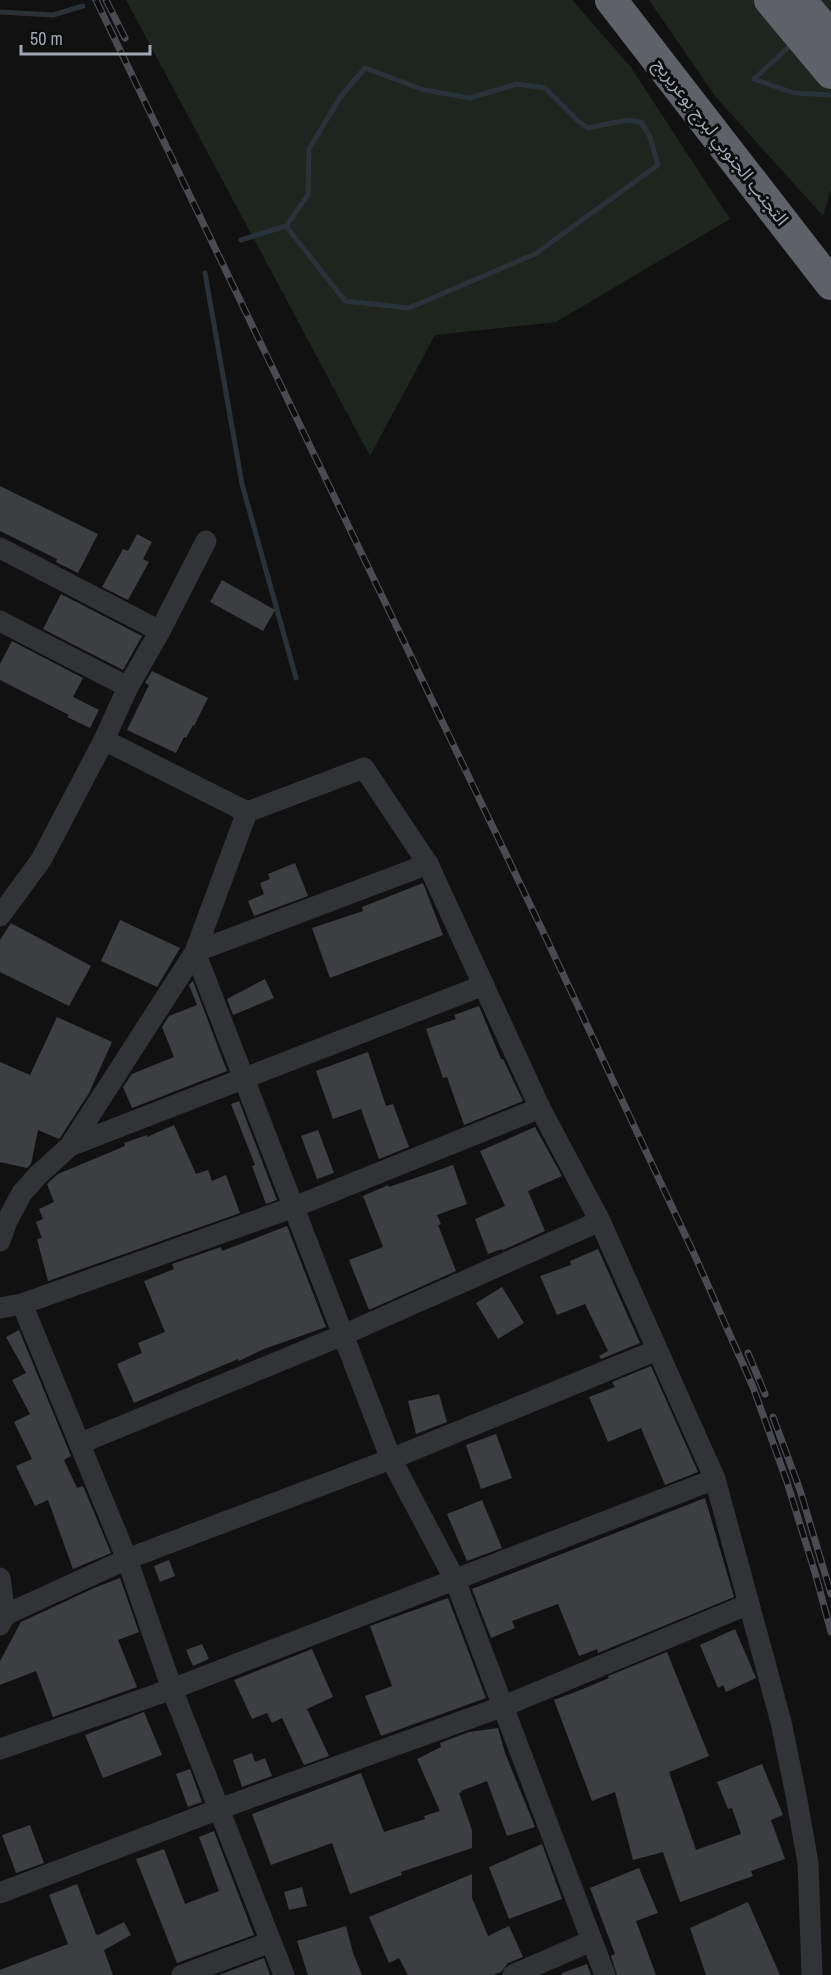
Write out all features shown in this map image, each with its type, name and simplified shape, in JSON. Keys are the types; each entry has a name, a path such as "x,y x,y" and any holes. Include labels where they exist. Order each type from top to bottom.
{"highway":[{"name":"التجنب الجنوبي لبرج بوعريريج","path":"611,0 831,284"},
{"path":"770,0 831,73"},
{"path":"800,0 831,37"}],"street":[{"path":"0,916 41,860 104,740 128,687 160,631 206,541"},
{"path":"0,548 160,631"},
{"path":"0,621 128,687"},
{"path":"104,740 247,812 364,768 428,864 540,1107 600,1221 715,1479 781,1722 808,1863 812,1975"},
{"path":"0,1241 7,1221 22,1194 38,1174 70,1146 195,952 247,812"},
{"path":"195,952 428,864"},
{"path":"195,952 391,1459 455,1580 605,1975"},
{"path":"70,1146 484,985"},
{"path":"0,1308 22,1304 294,1207 540,1107"},
{"path":"81,1443 343,1335 600,1221"},
{"path":"22,1304 127,1559 172,1689 284,1975"},
{"path":"0,1578 3,1620 127,1559 391,1459 657,1350"},
{"path":"0,1749 172,1689 715,1479"},
{"path":"0,1893 219,1809 504,1706 749,1604"},
{"path":"513,1975 591,1941"},
{"path":"182,1975 271,1942"}],"shaded area":[{"path":"126,0 572,0 630,66 730,219 556,322 435,335 370,456"},
{"path":"649,0 831,0 831,189 823,216 715,96"}],"building":[{"path":"0,486 98,534 78,573 56,562 57,559 0,531"},
{"path":"137,534 152,542 143,559 149,562 128,600 102,587 123,549 128,551"},
{"path":"222,580 275,610 263,631 210,602"},
{"path":"61,594 142,636 123,670 43,629"},
{"path":"12,641 83,678 73,697 99,710 90,728 0,680 0,664"},
{"path":"152,671 208,698 194,726 186,738 184,737 176,753 127,730 149,685 145,683"},
{"path":"295,863 308,896 254,916 248,901 264,894 260,883 270,879 268,874"},
{"path":"423,883 443,935 330,978 312,928 363,911 362,907"},
{"path":"120,920 180,948 157,987 101,961"},
{"path":"11,923 91,966 69,1006 0,972 0,940"},
{"path":"265,979 274,998 233,1015 227,999"},
{"path":"193,981 227,1071 132,1108 123,1087 132,1074 174,1057 162,1027 169,1016 197,1005 189,985"},
{"path":"479,1006 501,1059 523,1101 464,1125 447,1077 443,1078 426,1029 456,1019 454,1015"},
{"path":"57,1017 112,1042 89,1093 60,1138 38,1130 31,1164 27,1168 0,1162 0,1062 30,1075"},
{"path":"368,1052 386,1106 393,1104 409,1147 379,1159 361,1109 333,1119 316,1071"},
{"path":"239,1101 277,1200 266,1204 252,1166 255,1165 231,1104"},
{"path":"174,1125 196,1174 208,1170 212,1181 226,1175 240,1213 48,1281 37,1239 42,1238 36,1222 43,1219 39,1209 54,1202 47,1184 58,1174 125,1146 124,1143 147,1135 147,1137"},
{"path":"535,1127 562,1176 528,1191 545,1231 503,1250 488,1254 475,1219 505,1206 480,1151"},
{"path":"318,1130 334,1173 317,1179 301,1136"},
{"path":"453,1165 467,1204 437,1215 441,1224 438,1225 456,1271 369,1310 349,1260 383,1247 363,1196 388,1185 389,1187"},
{"path":"287,1226 326,1327 264,1349 239,1361 238,1359 134,1403 117,1364 142,1353 138,1343 165,1332 144,1281 174,1269 172,1264 221,1247 222,1251"},
{"path":"598,1249 640,1343 601,1359 599,1356 608,1351 585,1304 557,1315 540,1276 571,1265 570,1261"},
{"path":"502,1287 524,1323 498,1339 476,1303"},
{"path":"19,1330 71,1456 64,1460 77,1488 83,1486 111,1553 73,1569 48,1500 35,1506 16,1466 32,1459 14,1422 30,1414 12,1380 26,1373 6,1337"},
{"path":"651,1366 698,1472 665,1485 641,1428 608,1442 589,1397 615,1387 612,1382"},
{"path":"439,1394 447,1422 416,1434 408,1401"},
{"path":"496,1434 512,1478 481,1489 466,1445"},
{"path":"705,1498 734,1597 598,1653 597,1649 579,1656 558,1604 512,1621 515,1628 491,1638 472,1589"},
{"path":"482,1500 502,1548 467,1561 447,1514"},
{"path":"169,1560 175,1576 160,1582 154,1566"},
{"path":"120,1578 139,1632 118,1640 137,1687 53,1717 36,1671 0,1685 0,1661 21,1622"},
{"path":"448,1598 486,1698 381,1736 365,1696 392,1686 370,1626"},
{"path":"735,1629 756,1678 726,1692 723,1685 718,1688 700,1645"},
{"path":"202,1644 209,1659 193,1666 186,1650"},
{"path":"312,1649 333,1697 307,1709 329,1756 304,1765 282,1718 272,1723 267,1713 252,1719 234,1680"},
{"path":"667,1652 709,1756 669,1772 696,1850 741,1834 732,1808 728,1809 717,1782 762,1764 783,1815 771,1820 785,1859 751,1871 753,1876 680,1902 663,1852 633,1860 615,1792 592,1801 554,1700"},
{"path":"144,1712 162,1755 103,1778 85,1735"},
{"path":"498,1728 505,1753 535,1827 507,1836 487,1781 459,1793 472,1830 472,1848 401,1872 402,1875 350,1894 332,1843 271,1865 252,1814 361,1773 384,1832 425,1819 424,1816 440,1811 417,1759 441,1747 440,1743 469,1732"},
{"path":"252,1753 255,1762 265,1758 272,1776 242,1787 233,1760"},
{"path":"190,1769 202,1802 188,1807 176,1774"},
{"path":"30,1825 44,1863 16,1873 2,1835"},
{"path":"214,1831 254,1935 177,1963 136,1859 164,1849 185,1904 219,1891 199,1837"},
{"path":"542,1844 562,1899 509,1919 489,1867"},
{"path":"639,1868 658,1913 636,1921 656,1975 617,1975 611,1956 615,1954 590,1888"},
{"path":"472,1874 472,1898 488,1936 509,1926 523,1957 508,1963 501,1972 493,1975 408,1975 399,1958 389,1963 369,1917"},
{"path":"77,1884 96,1934 124,1922 131,1935 104,1950 113,1975 0,1975 0,1970 68,1944 49,1895"},
{"path":"302,1887 307,1906 289,1910 284,1892"},
{"path":"748,1902 780,1975 706,1975 690,1928"},
{"path":"346,1926 362,1975 308,1975 297,1941"},
{"path":"264,1958 270,1975 219,1975"},
{"path":"587,1964 591,1975 562,1975 562,1973"}],"waterway":[{"path":"0,12 53,15 83,6"},
{"path":"792,44 754,79 794,93 831,95"},
{"path":"241,240 286,226 345,301 409,308 535,254 658,165 650,137 641,122 626,120 588,128 545,88 517,84 470,98 424,90 365,68 341,96 309,149 308,195 286,226"},
{"path":"205,273 242,484 296,678"}],"railway":[{"path":"96,0 548,942 695,1256 753,1387 787,1482 831,1632"},
{"path":"106,0 125,38"},
{"path":"748,1353 765,1394"},
{"path":"773,1417 800,1490 831,1594"}]}
